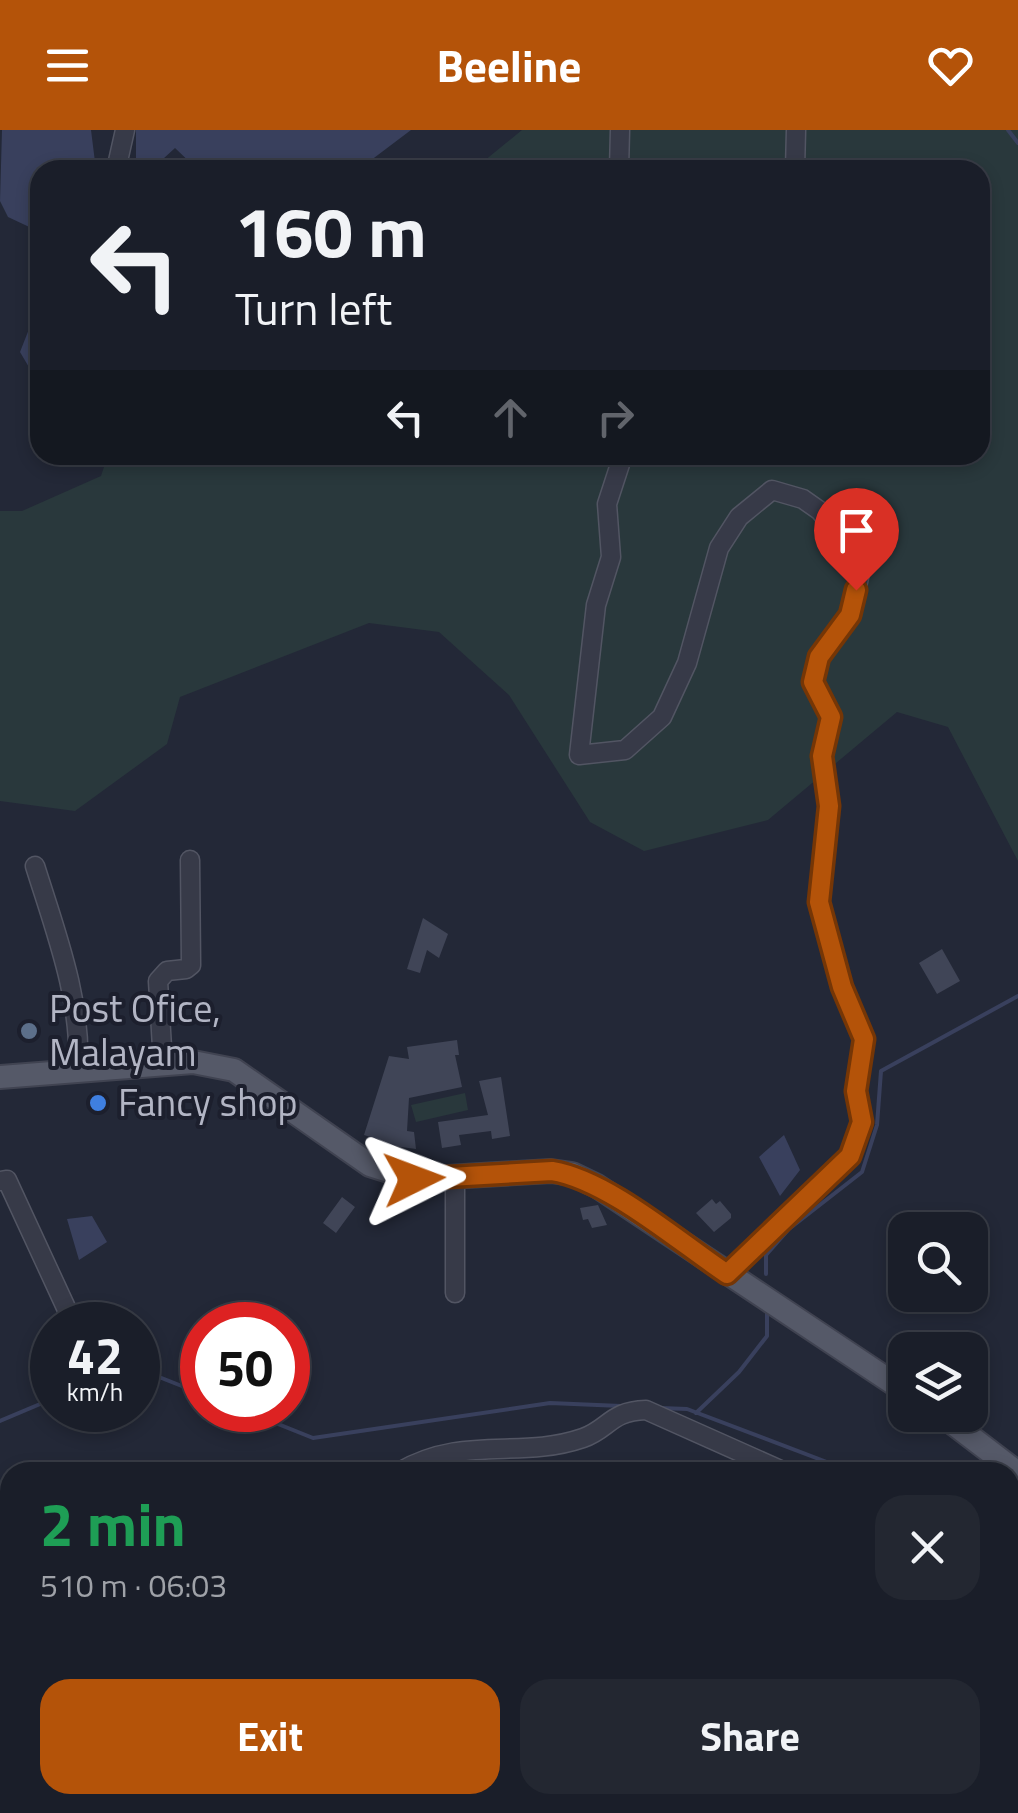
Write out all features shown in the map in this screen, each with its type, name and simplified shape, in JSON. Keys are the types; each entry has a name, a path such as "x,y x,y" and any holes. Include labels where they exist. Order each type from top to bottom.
{"main road":[{"path":"0,1077 193,1062 234,1070 370,1165 414,1179 552,1171 572,1174 597,1186 888,1380"},
{"path":"964,1432 1004,1462"}],"street":[{"path":"118,160 125,130"},
{"path":"619,160 620,130"},
{"path":"795,160 796,130"},
{"path":"620,465 607,504 611,557 596,605 579,755 625,750 662,717 687,663 720,548 739,516 772,490 803,499 820,511 862,565 850,615 819,657 813,682 831,717 822,756 829,806 819,902 842,987 864,1039 856,1091 862,1122 850,1156 727,1274"},
{"path":"164,1064 158,981 167,971 192,965 190,860"},
{"path":"35,866 76,1008 78,1071"},
{"path":"454,1177 455,1293"},
{"path":"0,1182 6,1180 63,1302"},
{"path":"422,1462 444,1452 556,1445 588,1437 627,1410 646,1410 763,1462"}],"shaded area":[{"path":"522,130 1018,130 1018,861 948,727 897,712 768,820 644,851 590,822 509,695 439,632 369,623 180,697 167,744 75,811 0,801 0,511 22,511 101,476 105,465 990,465 990,160 485,160"},
{"path":"465,1093 468,1110 416,1122 411,1105"}],"water":[{"path":"2,130 91,130 95,160 30,160 30,227 8,217 0,201"},
{"path":"136,130 411,130 371,160 188,160 175,148 162,160 136,160"},
{"path":"30,327 30,369 20,352"},
{"path":"784,1135 800,1170 780,1196 759,1157"},
{"path":"92,1216 107,1242 79,1260 67,1219"}],"building":[{"path":"423,918 448,934 439,958 427,950 420,973 407,969"},
{"path":"942,949 960,981 937,994 919,963"},
{"path":"457,1040 459,1055 455,1055 462,1087 409,1098 407,1131 414,1132 416,1149 379,1144 380,1140 364,1135 389,1056 409,1059 407,1047"},
{"path":"501,1077 510,1136 492,1139 491,1131 459,1135 461,1145 442,1148 438,1122 488,1115 479,1081"},
{"path":"342,1197 355,1207 336,1233 323,1223"},
{"path":"712,1199 716,1204 720,1201 731,1214 714,1232 696,1213"},
{"path":"598,1205 607,1225 592,1228 588,1219 583,1220 580,1208"}],"waterway":[{"path":"1008,130 1018,143"},
{"path":"766,1274 766,1255 789,1229 862,1172 877,1125 881,1071 1018,996"},
{"path":"696,1413 739,1372 767,1336 767,1311"},
{"path":"160,1377 180,1385"},
{"path":"298,1432 313,1438 550,1403 621,1406"},
{"path":"0,1421 30,1408"},
{"path":"660,1408 687,1409 827,1462"}],"place":[{"name":"Post Ofice, Malayam","path":"29,1031"},
{"name":"Fancy shop","path":"98,1103"}],"route":[{"path":"414,1179 552,1171 572,1174 597,1186 727,1274 850,1156 862,1122 856,1091 864,1039 842,987 819,902 829,806 822,756 831,717 813,682 819,657 850,615 856,590"}]}
